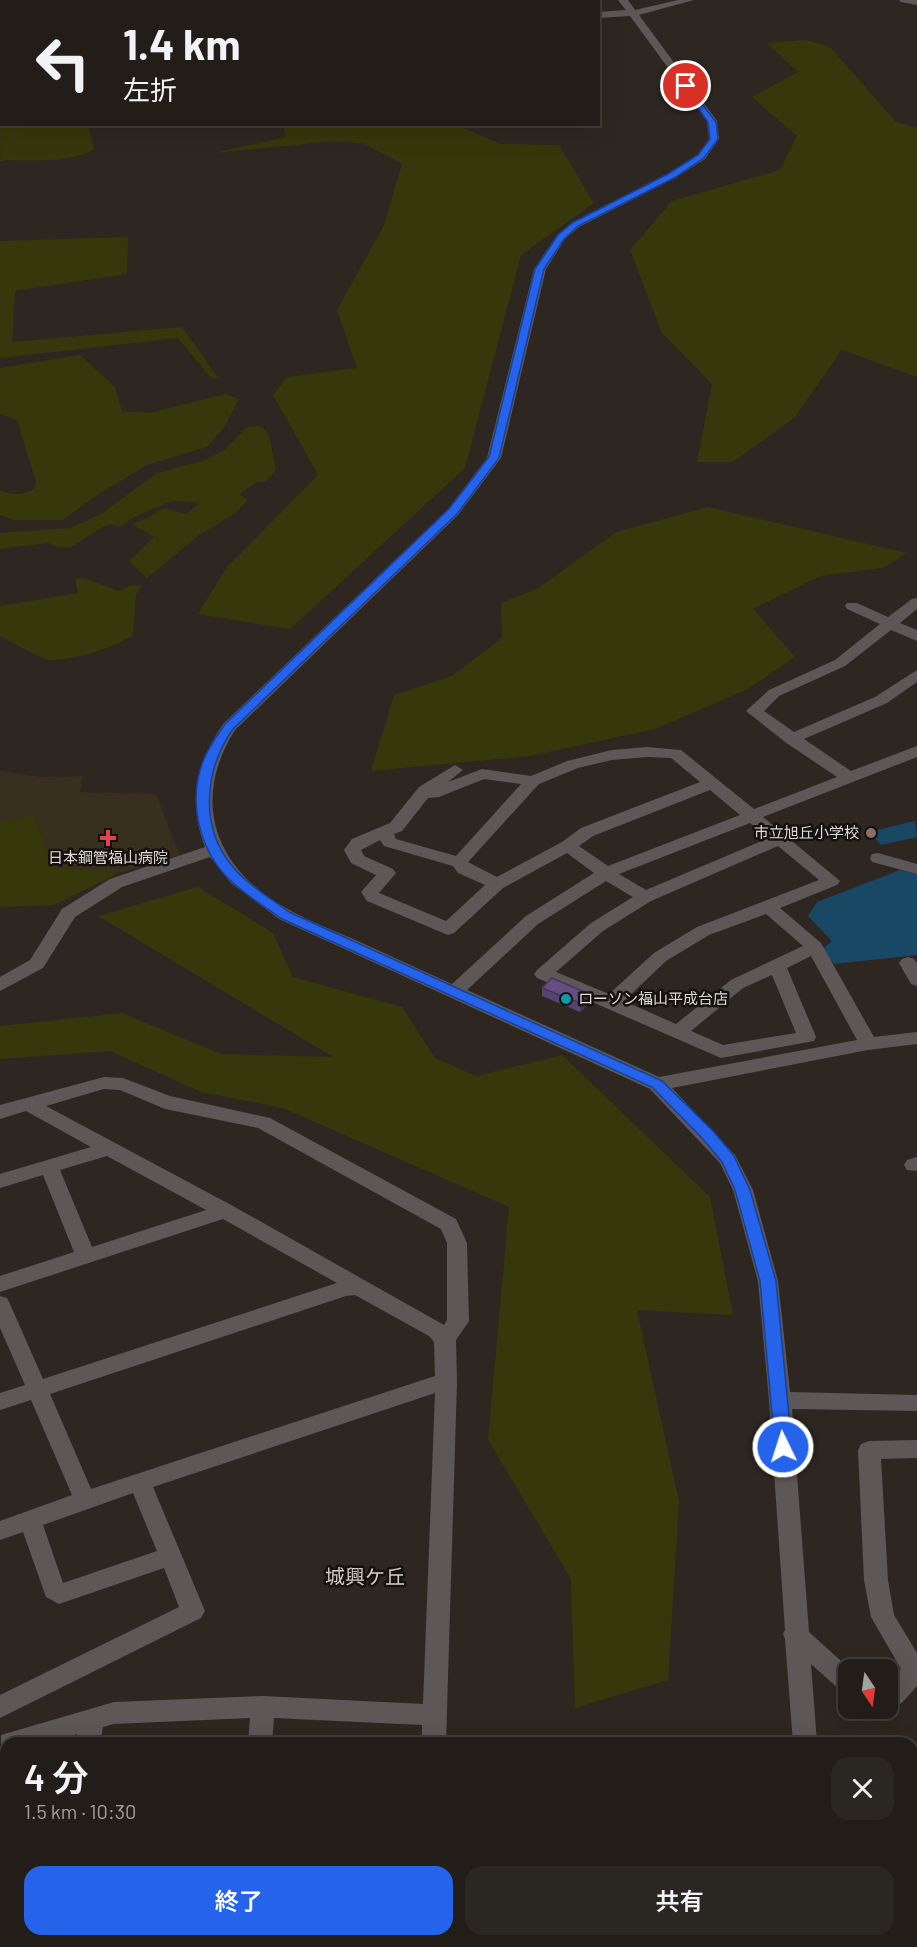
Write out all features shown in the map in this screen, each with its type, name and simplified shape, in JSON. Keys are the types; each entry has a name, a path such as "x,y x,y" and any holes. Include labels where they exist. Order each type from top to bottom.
{"street":[{"path":"600,14 628,7 689,0"},
{"path":"904,0 917,2"},
{"path":"628,7 712,122 714,139 701,157 681,170 575,225 561,237 540,269 494,458 453,512 229,727 216,744 208,765 204,786 206,828 214,850 237,879 285,915 657,1084 728,1160 742,1190 768,1281 780,1400 795,1634 804,1737"},
{"path":"848,777 754,711 774,693 840,663 917,602"},
{"path":"852,606 917,636"},
{"path":"791,739 881,700 917,675"},
{"path":"454,992 532,920 606,873 917,751"},
{"path":"459,862 533,781 573,764 612,755 647,752 675,753 831,881 703,931 660,957 612,1002"},
{"path":"899,758 917,767"},
{"path":"455,770 425,790 414,808 390,829 390,842 459,862 464,869 496,884"},
{"path":"533,781 482,774 431,795 412,822 358,843 352,850 357,859 387,873 370,892 372,897 448,929 496,884 568,846 587,832 712,783"},
{"path":"777,966 807,1037 721,1052 612,1002 543,974 597,927 645,897 782,839"},
{"path":"568,846 645,897"},
{"path":"0,985 37,964 68,913 116,883 214,850"},
{"path":"878,858 917,869"},
{"path":"768,907 815,947 868,1044"},
{"path":"676,1033 737,984 815,947"},
{"path":"908,963 917,980"},
{"path":"657,1084 868,1044 917,1038"},
{"path":"0,1112 104,1083 123,1084 165,1102 263,1123 449,1224 457,1243 458,1321 445,1339 446,1381 434,1737"},
{"path":"28,1104 348,1279 358,1287 436,1330 445,1339"},
{"path":"0,1181 110,1148"},
{"path":"49,1166 86,1256"},
{"path":"0,1284 226,1211"},
{"path":"0,1402 345,1288 358,1287"},
{"path":"0,1304 85,1500"},
{"path":"0,1531 85,1500 446,1381"},
{"path":"780,1400 917,1403"},
{"path":"898,1689 916,1670 883,1617 876,1580 869,1450 917,1449"},
{"path":"0,1707 193,1611 141,1483"},
{"path":"30,1520 54,1590 59,1594 171,1556"},
{"path":"795,1634 838,1673"},
{"path":"30,1737 114,1713 263,1707 435,1715"},
{"path":"260,1737 263,1707"},
{"path":"89,1737 92,1718"}],"shaded area":[{"path":"805,40 830,47 896,122 917,128 917,377 842,350 794,418 733,462 697,462 712,384 662,333 630,250 672,201 780,170 797,136 752,97 798,72 767,43"},
{"path":"0,126 88,126 94,150 62,159 0,162"},
{"path":"283,126 458,126 501,144 559,145 594,203 521,255 465,468 290,629 198,614 227,567 318,475 273,395 287,377 357,368 337,310 384,225 402,164 365,144 335,141 213,153 286,137"},
{"path":"128,237 127,274 15,291 12,342 182,327 219,379 211,378 178,338 0,358 0,241"},
{"path":"80,355 115,387 122,411 149,413 225,394 239,399 225,426 207,447 147,465 94,497 63,520 13,520 0,515 0,490 21,494 34,489 36,482 17,420 0,414 0,368"},
{"path":"261,426 269,435 276,470 265,482 256,482 240,494 248,500 234,514 199,535 147,578 129,561 154,537 132,524 148,518 163,508 187,514 199,503 172,501 132,518 120,527 108,524 71,547 59,548 48,543 0,549 0,533 70,528 101,514 157,473 206,460 224,450 247,427"},
{"path":"708,507 907,553 883,568 820,576 753,609 795,657 748,689 655,729 530,756 371,771 394,695 452,676 502,638 501,603 537,589 616,532"},
{"path":"75,578 87,579 118,591 132,585 142,586 136,594 133,635 94,652 52,660 34,654 0,636 0,606 78,593"},
{"name":"日本鋼管福山病院","path":"0,771 39,777 83,776 80,792 156,794 180,855 118,873 54,867 34,816 0,822"},
{"path":"34,815 54,867 118,873 54,905 0,907 0,822"},
{"path":"198,887 273,933 293,977 402,1007 435,1058 476,1076 562,1055 710,1197 733,1315 637,1310 679,1501 668,1680 575,1708 571,1579 488,1440 509,1207 283,1108 201,1092 110,1051 0,1059 0,1026 122,1013 221,1054 333,1057 98,916"}],"water":[{"path":"915,821 917,837 881,845 869,832"},
{"path":"900,870 917,874 917,955 834,964 822,950 832,941 808,916 817,902"}],"building":[{"path":"552,978 589,994 580,1003 542,988"}],"place":[{"name":"市立旭丘小学校","path":"871,833"},
{"name":"日本鋼管福山病院","path":"108,838"},
{"name":"ローソン福山平成台店","path":"566,999"}],"district":[{"name":"城興ケ丘","path":"365,1577"}],"route":[{"path":"686,86 712,122 714,139 701,157 671,176 575,225 561,237 540,269 494,458 453,512 229,727 216,744 208,765 204,786 204,808 206,828 214,850 224,865 262,900 285,915 657,1084 707,1135 728,1160 742,1190 768,1281 783,1447"}]}
